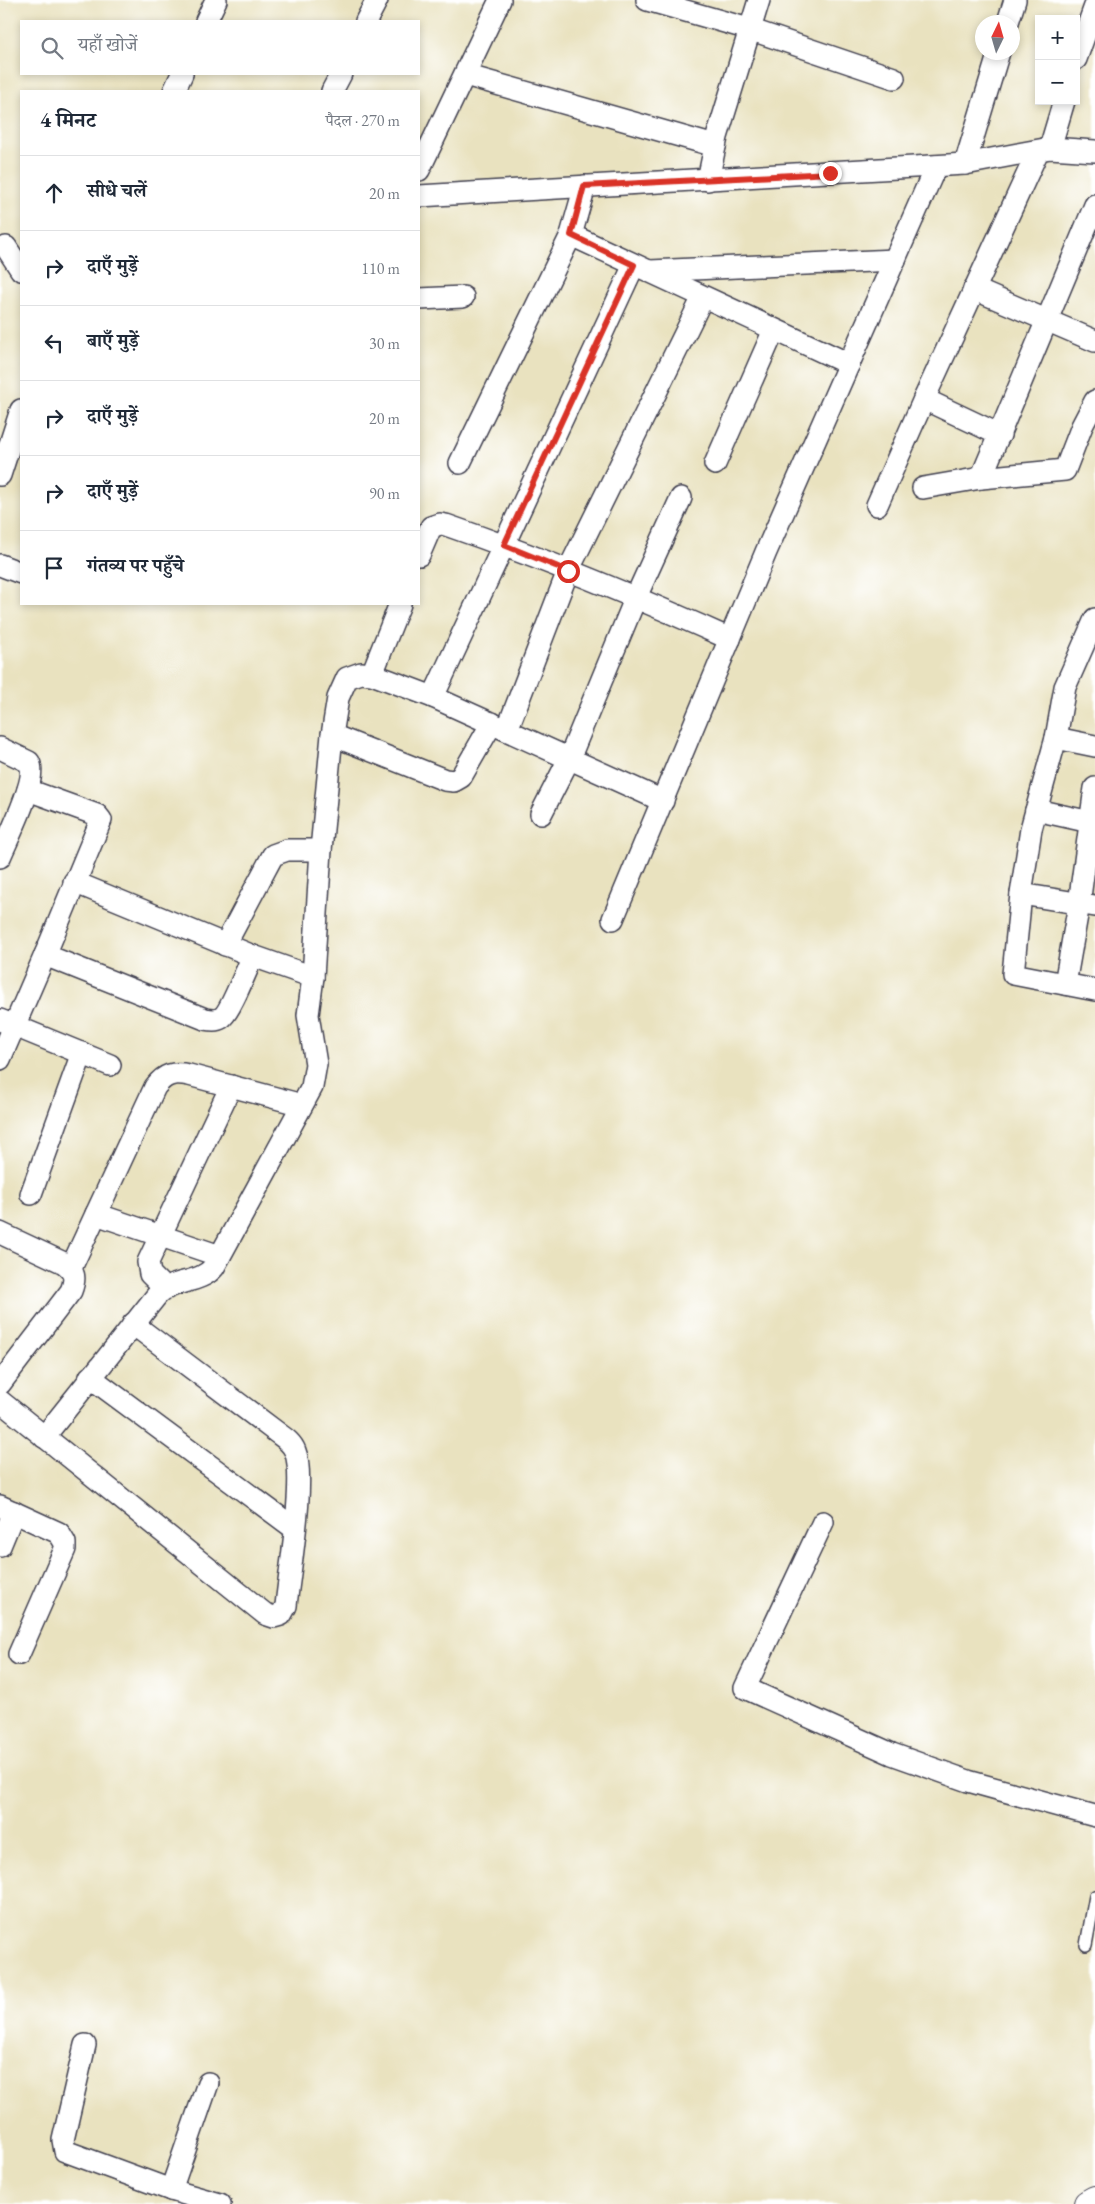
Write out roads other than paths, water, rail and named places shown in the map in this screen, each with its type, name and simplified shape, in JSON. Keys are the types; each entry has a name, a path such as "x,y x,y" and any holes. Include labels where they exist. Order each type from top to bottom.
{"street":[{"path":"206,20 216,0"},
{"path":"367,20 377,0"},
{"path":"420,168 500,0"},
{"path":"647,0 749,29 894,78"},
{"path":"708,180 715,146 759,0"},
{"path":"1010,15 1015,0"},
{"path":"1080,48 1095,6"},
{"path":"965,164 997,60"},
{"path":"174,90 182,75"},
{"path":"333,90 340,75"},
{"path":"465,75 715,146"},
{"path":"877,505 974,289 1044,150 1062,105"},
{"path":"420,196 936,166 965,164 1044,150 1095,151"},
{"path":"613,919 730,639 936,166"},
{"path":"460,463 571,235 584,186"},
{"path":"981,478 1095,206"},
{"path":"571,235 849,364"},
{"path":"9,247 20,268"},
{"path":"641,268 895,260"},
{"path":"433,697 504,545 641,268"},
{"path":"974,289 1095,341"},
{"path":"420,299 464,297"},
{"path":"332,736 454,781 461,777 499,727 568,571 703,297"},
{"path":"715,464 774,330"},
{"path":"924,398 1000,435"},
{"path":"922,488 981,478 1065,470 1082,426 1095,401"},
{"path":"0,475 19,423"},
{"path":"541,814 570,759 636,597 681,498"},
{"path":"420,552 431,527 440,524 504,545 636,597 730,639"},
{"path":"0,565 20,573"},
{"path":"372,674 400,605"},
{"path":"1095,619 1090,643 1064,687 1056,738 1031,829 1021,894 1013,974 1095,990"},
{"path":"44,1437 90,1376 164,1288 208,1274 220,1256 302,1105 315,1075 316,1064 308,1015 321,850 332,736 338,698 347,678 361,672 372,674 433,697 662,801"},
{"path":"1056,738 1095,746"},
{"path":"0,748 25,759 31,765 32,772 28,790 0,857"},
{"path":"1065,984 1087,905 1095,788"},
{"path":"0,1059 7,1023 45,955 100,823 100,817 28,790"},
{"path":"1036,810 1092,822"},
{"path":"226,945 273,855 287,850 321,850"},
{"path":"74,882 253,956 312,977"},
{"path":"1021,894 1087,905"},
{"path":"45,955 205,1019 213,1020 220,1019 228,1010 253,956"},
{"path":"7,1023 110,1065"},
{"path":"32,1194 82,1054"},
{"path":"71,1268 155,1087 162,1078 169,1074 179,1074 302,1105"},
{"path":"164,1288 150,1274 148,1266 231,1086"},
{"path":"96,1214 220,1256"},
{"path":"0,1234 71,1268 75,1279 71,1291 0,1384"},
{"path":"0,1401 270,1616 277,1617 286,1606 299,1485 298,1464 295,1452 290,1442 133,1324"},
{"path":"90,1376 294,1528"},
{"path":"0,1546 7,1509 59,1533 66,1543 19,1654"},
{"path":"823,1522 745,1688 892,1754 968,1781 1094,1814"},
{"path":"85,2045 63,2140 65,2151 171,2190 220,2204"},
{"path":"171,2190 208,2082"},
{"path":"1088,2204 1095,2200"}],"lane":[{"path":"1086,1944 1095,1896"}]}
